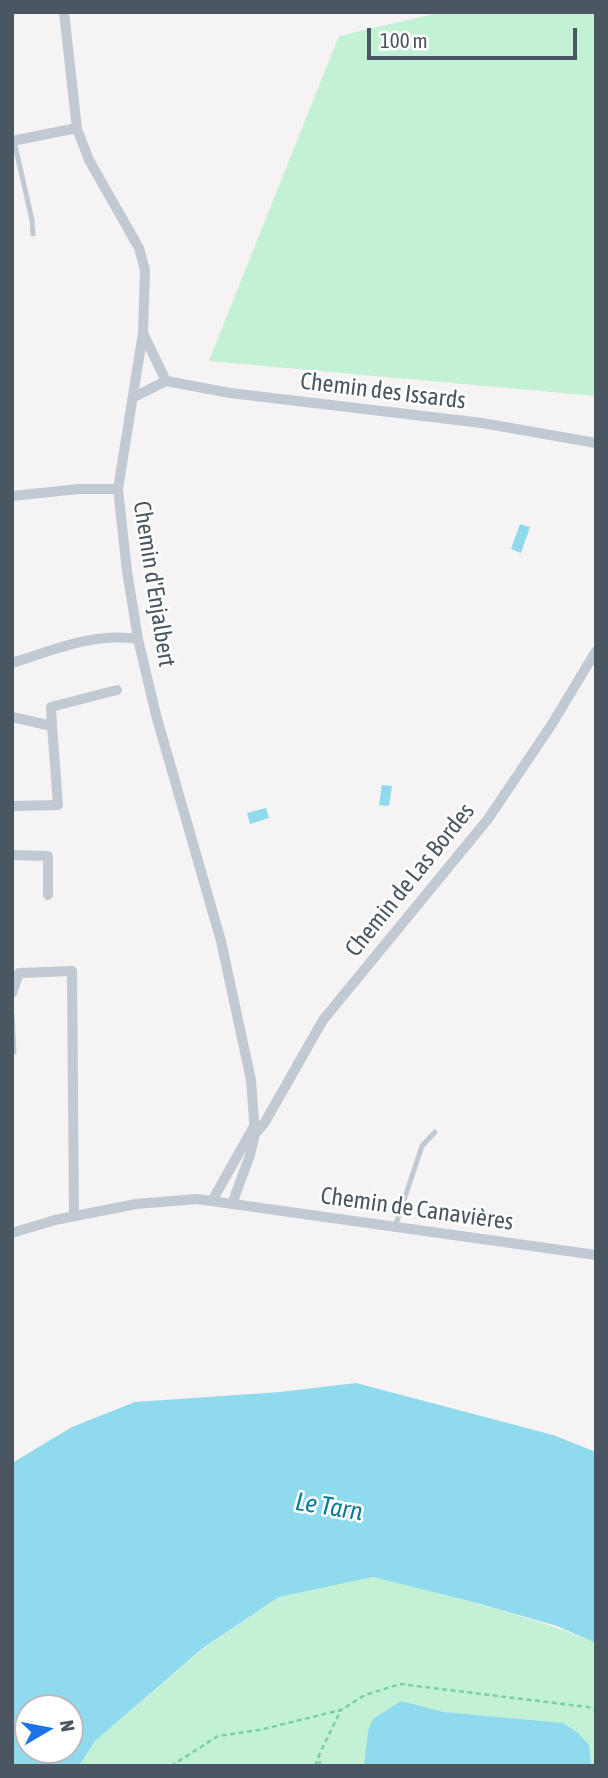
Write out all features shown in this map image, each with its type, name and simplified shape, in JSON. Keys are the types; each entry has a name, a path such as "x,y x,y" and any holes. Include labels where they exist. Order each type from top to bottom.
{"street":[{"name":"Chemin d'Enjalbert","path":"64,12 77,128 89,160 139,248 145,270 143,332 118,489 138,639 156,715 221,941 251,1080 255,1130 232,1204"},
{"path":"13,141 77,128"},
{"path":"134,397 166,381 143,332"},
{"name":"Chemin des Issards","path":"166,381 243,394 482,424 596,443"},
{"path":"12,496 79,489 118,489"},
{"path":"12,663 99,637 138,639"},
{"name":"Chemin de Las Bordes","path":"255,1130 265,1122 323,1020 488,820 596,652"},
{"path":"12,806 58,805 51,707 117,690"},
{"path":"12,717 52,726"},
{"path":"12,855 48,856 48,895"},
{"path":"12,993 19,973 72,971 74,1216"},
{"path":"212,1201 255,1130"},
{"name":"Chemin de Canavières","path":"12,1233 74,1216 136,1204 197,1199 596,1255"}],"lane":[{"path":"13,141 33,234"},
{"path":"12,1015 14,1052"},
{"path":"395,1227 422,1146 435,1132"}],"path":[{"path":"172,1766 218,1736 259,1730 341,1710 365,1695 400,1684 588,1707 596,1711"},
{"path":"315,1766 341,1710"},
{"path":"319,1755 320,1766"}],"green space":[{"path":"442,12 596,12 596,396 209,361 339,36"},
{"path":"373,1577 514,1614 596,1643 596,1766 79,1766 84,1764 84,1758 95,1741 204,1648 279,1597"}],"water":[{"path":"520,524 530,527 521,553 511,549"},
{"path":"382,785 392,786 389,806 379,805"},
{"path":"266,808 269,818 250,824 247,813"},
{"name":"Le Tarn","path":"356,1383 553,1435 596,1452 596,1643 557,1626 373,1577 279,1597 203,1648 95,1741 84,1758 84,1694 14,1694 14,1764 80,1764 12,1766 12,1463 72,1427 135,1402 280,1392"},
{"path":"401,1701 443,1712 563,1723 577,1732 589,1745 591,1766 364,1766 368,1731 373,1719"}]}
